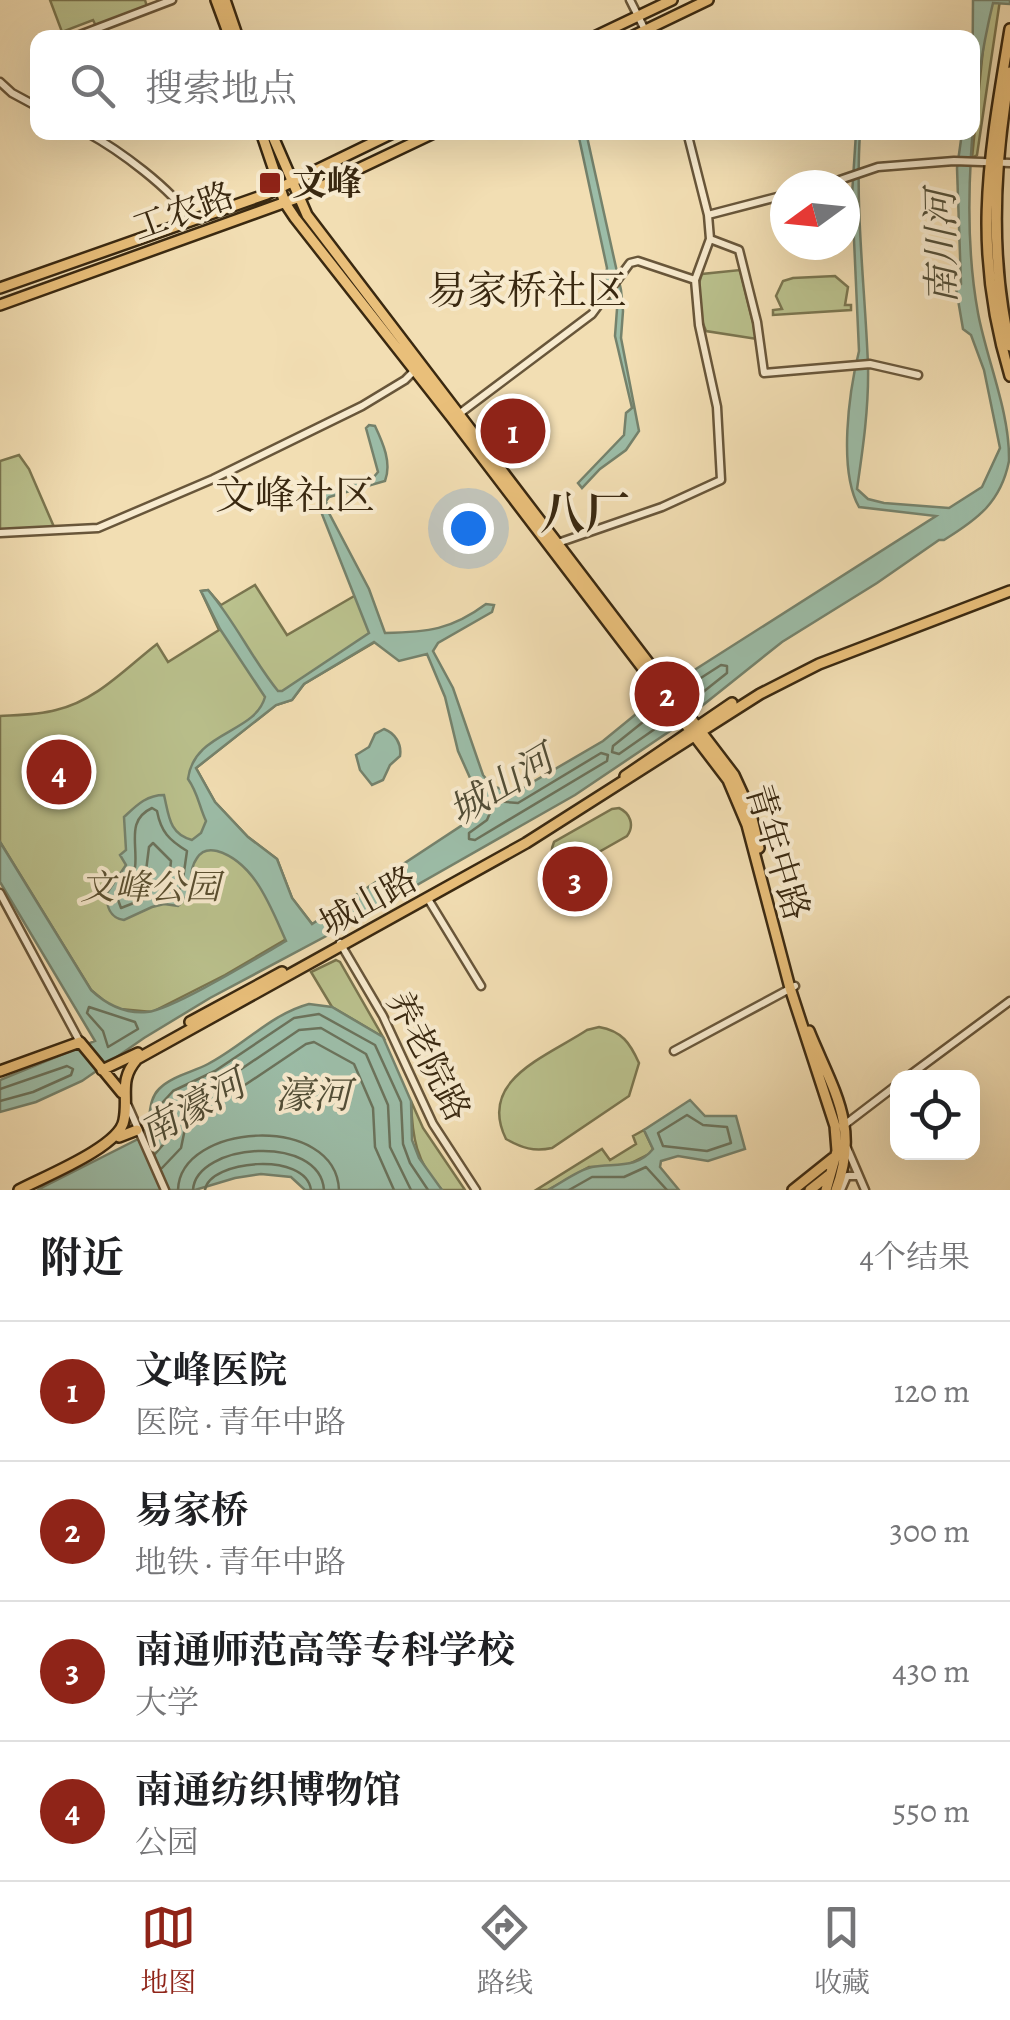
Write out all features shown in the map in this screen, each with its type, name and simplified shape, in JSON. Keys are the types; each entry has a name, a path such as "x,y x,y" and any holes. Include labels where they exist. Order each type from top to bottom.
{"main road":[{"path":"216,0 227,30"},
{"path":"224,0 235,30"},
{"path":"609,30 672,0"},
{"path":"645,30 708,0"},
{"path":"1010,28 985,234 990,299 1010,376"},
{"path":"1010,72 993,162 995,234 1010,346"},
{"name":"青年中路","path":"264,140 285,203 455,416"},
{"name":"青年中路","path":"274,140 297,198 455,416 694,727 728,780 740,804 842,1144"},
{"name":"工农路","path":"0,288 280,189 380,140"},
{"name":"工农路","path":"0,305 285,203 419,140"},
{"name":"城山路","path":"112,1141 124,1122 125,1076 137,1060 560,817 694,727 819,664 1010,588"},
{"name":"城山路","path":"101,1069 136,1055 222,1002 428,900 562,821 694,727"},
{"path":"0,1072 82,1044 124,1096"},
{"path":"19,1190 112,1141 138,1132"},
{"path":"826,1190 842,1144"},
{"path":"792,1190 827,1165 842,1144"},
{"path":"838,1190 842,1144"},
{"path":"810,1190 832,1172"}],"street":[{"path":"91,30 151,4 172,0"},
{"path":"630,0 645,30"},
{"path":"0,82 30,103"},
{"path":"101,140 182,205 191,219"},
{"path":"553,544 662,507 722,480 717,407 699,325 695,280 710,239 708,215 689,140"},
{"path":"860,173 878,167 954,161 1010,162"},
{"path":"708,215 770,200"},
{"path":"710,239 739,250 757,322 764,373 870,364 918,376"},
{"path":"455,416 592,314 630,263 638,261 695,280"},
{"path":"0,533 98,528 213,479 362,406 415,370"},
{"path":"0,894 82,1044"},
{"path":"428,900 481,986"},
{"name":"养老院路","path":"341,945 384,1016 428,1114 476,1190"},
{"path":"674,1051 793,987"},
{"path":"917,1070 1010,1000"},
{"path":"865,1190 842,1144 859,1112 890,1090"},
{"path":"124,1096 166,1190"},
{"path":"838,1190 847,1176 860,1176"}],"green space":[{"path":"50,0 145,0 147,7 96,26 93,20 61,30"},
{"path":"992,0 1000,0 980,135 980,79"},
{"path":"974,140 979,140 977,155 972,158"},
{"path":"740,270 757,339 706,331 701,318 698,295 702,274"},
{"path":"835,276 848,287 845,305 851,305 851,310 773,315 773,310 782,309 776,296 783,281"},
{"path":"19,455 54,527 0,531 0,461"},
{"name":"文峰公园","path":"255,585 287,635 356,595 375,642 304,684 292,700 276,705 196,768 215,802 248,837 277,859 292,898 312,924 152,1012 120,1009 91,990 0,842 0,716 71,706 110,683 157,644 168,662 219,630 201,591 208,590 221,605"},
{"path":"619,808 630,820 627,836 569,869 556,862 552,856 554,842"},
{"path":"336,960 383,1037 332,1007 311,972"},
{"path":"599,1027 624,1039 639,1063 629,1096 552,1148 528,1148 506,1139 499,1118 508,1086 536,1061 587,1030"},
{"path":"411,1101 423,1128 465,1190 442,1190 426,1170 414,1137"},
{"path":"644,1130 653,1149 651,1153 623,1167 589,1167 548,1190 536,1190 602,1149 610,1160 636,1144 633,1136"}],"water":[{"path":"973,0 1010,0 1010,4 993,3 980,70 980,30 973,30"},
{"path":"580,140 588,140 621,290 621,338 639,431 626,450 582,488 578,483 624,435 626,413 632,408 615,336 617,309 607,290 607,268"},
{"path":"856,140 860,140 859,170 854,170"},
{"path":"961,140 972,140 969,198 973,277 978,313 1002,405 1009,461 1000,488 977,517 782,642 673,729 575,795 210,998 82,1081 36,1102 0,1112 0,1080 95,1041 0,882 0,842 91,990 124,1010 147,1012 176,1002 286,941 252,876 242,865 217,851 206,851 197,858 188,893 178,906 152,907 124,920 110,911 107,893 126,865 120,855 126,850 124,817 142,802 164,795 171,823 179,833 192,840 201,833 206,821 188,779 193,763 212,742 250,719 265,697 220,629 201,591 208,590 218,602 278,691 369,633 318,504 320,493 373,478 378,472 366,428 369,425 375,426 386,453 385,481 329,497 329,513 369,589 385,633 438,628 486,604 494,605 492,612 438,643 433,651 453,688 483,775 492,786 514,793 603,741 674,683 936,516 859,507 853,491 847,452 849,409 859,351 855,260 860,260 860,220 868,381 857,489 868,499 884,503 949,508 982,487 1000,448 984,370 971,335 963,329 956,288 961,284 957,168","holes":["374,642 399,661 427,654 445,697 458,751 483,807 479,814 312,924 292,898 277,859 248,837 215,802 196,768 276,705 292,700 304,684"]},
{"path":"384,729 397,740 400,756 383,780 372,785 360,770 356,755"},
{"name":"濠河","path":"309,1004 332,1007 383,1037 411,1101 412,1140 419,1158 442,1190 305,1190 291,1177 261,1174 195,1190 37,1190 140,1138 147,1127 152,1101 164,1085 221,1057 282,1015"},
{"path":"690,1100 705,1116 736,1116 745,1149 708,1161 678,1156 661,1161 660,1167 679,1190 548,1190 587,1169 640,1160 653,1149 644,1130"}],"place":[{"name":"文峰","path":"270,183"},
{"name":"文峰医院","path":"513,431"},
{"name":"易家桥","path":"667,694"},
{"name":"南通纺织博物馆","path":"59,772"},
{"name":"南通师范高等专科学校","path":"575,879"}],"district":[{"name":"易家桥社区","path":"527,290"},
{"name":"文峰社区","path":"295,495"},
{"name":"八厂","path":"585,514"}],"water label":[{"name":"南川河","path":"941,247"},
{"name":"城山河","path":"501,785"},
{"name":"南濠河","path":"192,1108"}]}
